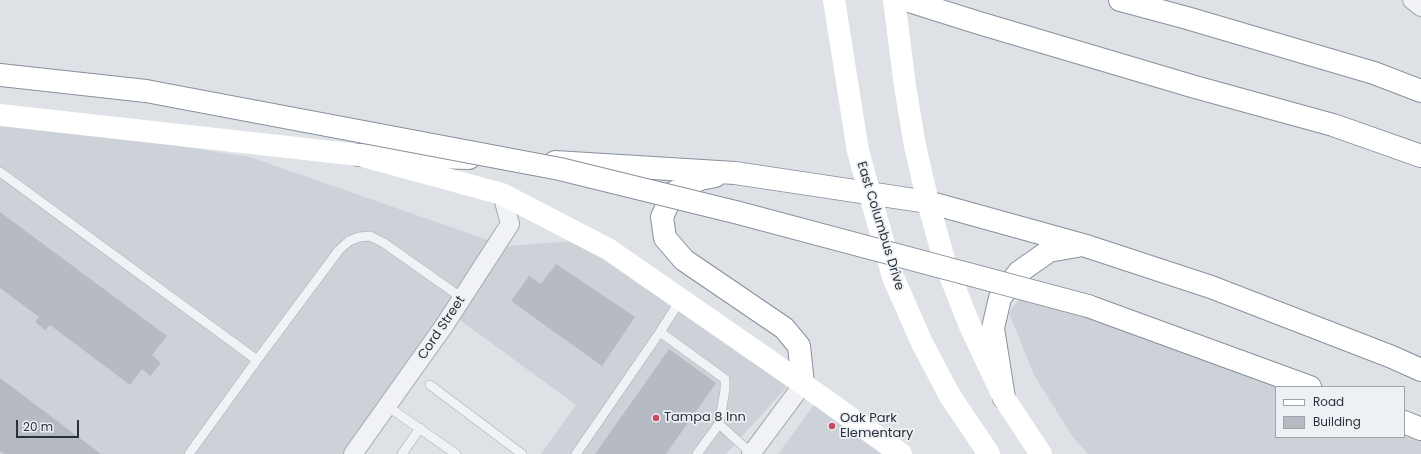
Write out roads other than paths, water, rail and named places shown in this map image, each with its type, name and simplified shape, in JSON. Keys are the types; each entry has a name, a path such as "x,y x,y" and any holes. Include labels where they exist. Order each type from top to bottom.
{"main road":[{"name":"East Columbus Drive","path":"834,0 858,151 868,192 893,277 922,343 950,396 989,454"},
{"path":"894,0 905,86 915,146 928,202 945,263 970,326 1004,398 1040,454"},
{"path":"906,0 1195,87 1333,125 1421,156"},
{"path":"946,0 979,23"},
{"path":"1120,0 1187,18 1374,73 1421,91"},
{"path":"0,75 146,91 560,169 739,213 1088,306 1307,386"},
{"path":"0,115 359,155 521,160 735,173 928,202 1084,245 1211,287 1392,357 1421,370"},
{"path":"359,155 502,194 608,249 901,454"},
{"path":"735,173 700,179 672,193 662,217 665,238 684,260 784,328 799,346 803,384"},
{"path":"1004,398 994,328 1000,298 1019,272 1049,251 1084,245"},
{"path":"1405,422 1421,429"}],"street":[{"path":"1412,0 1421,7"},
{"name":"Cord Street","path":"353,454 444,326 510,224 502,194"},
{"path":"751,453 803,384"}],"lane":[{"path":"0,172 257,360"},
{"path":"189,454 339,250 349,241 359,237 370,236 384,243 462,298"},
{"path":"576,454 681,299"},
{"path":"660,332 725,379 725,390 719,424 697,454"},
{"path":"430,385 522,454"},
{"path":"387,406 456,454"},
{"path":"719,424 751,453"},
{"path":"402,454 420,428"}],"place":[{"name":"Tampa 8 Inn","path":"656,418"},
{"name":"Oak Park Elementary","path":"832,426"}]}
